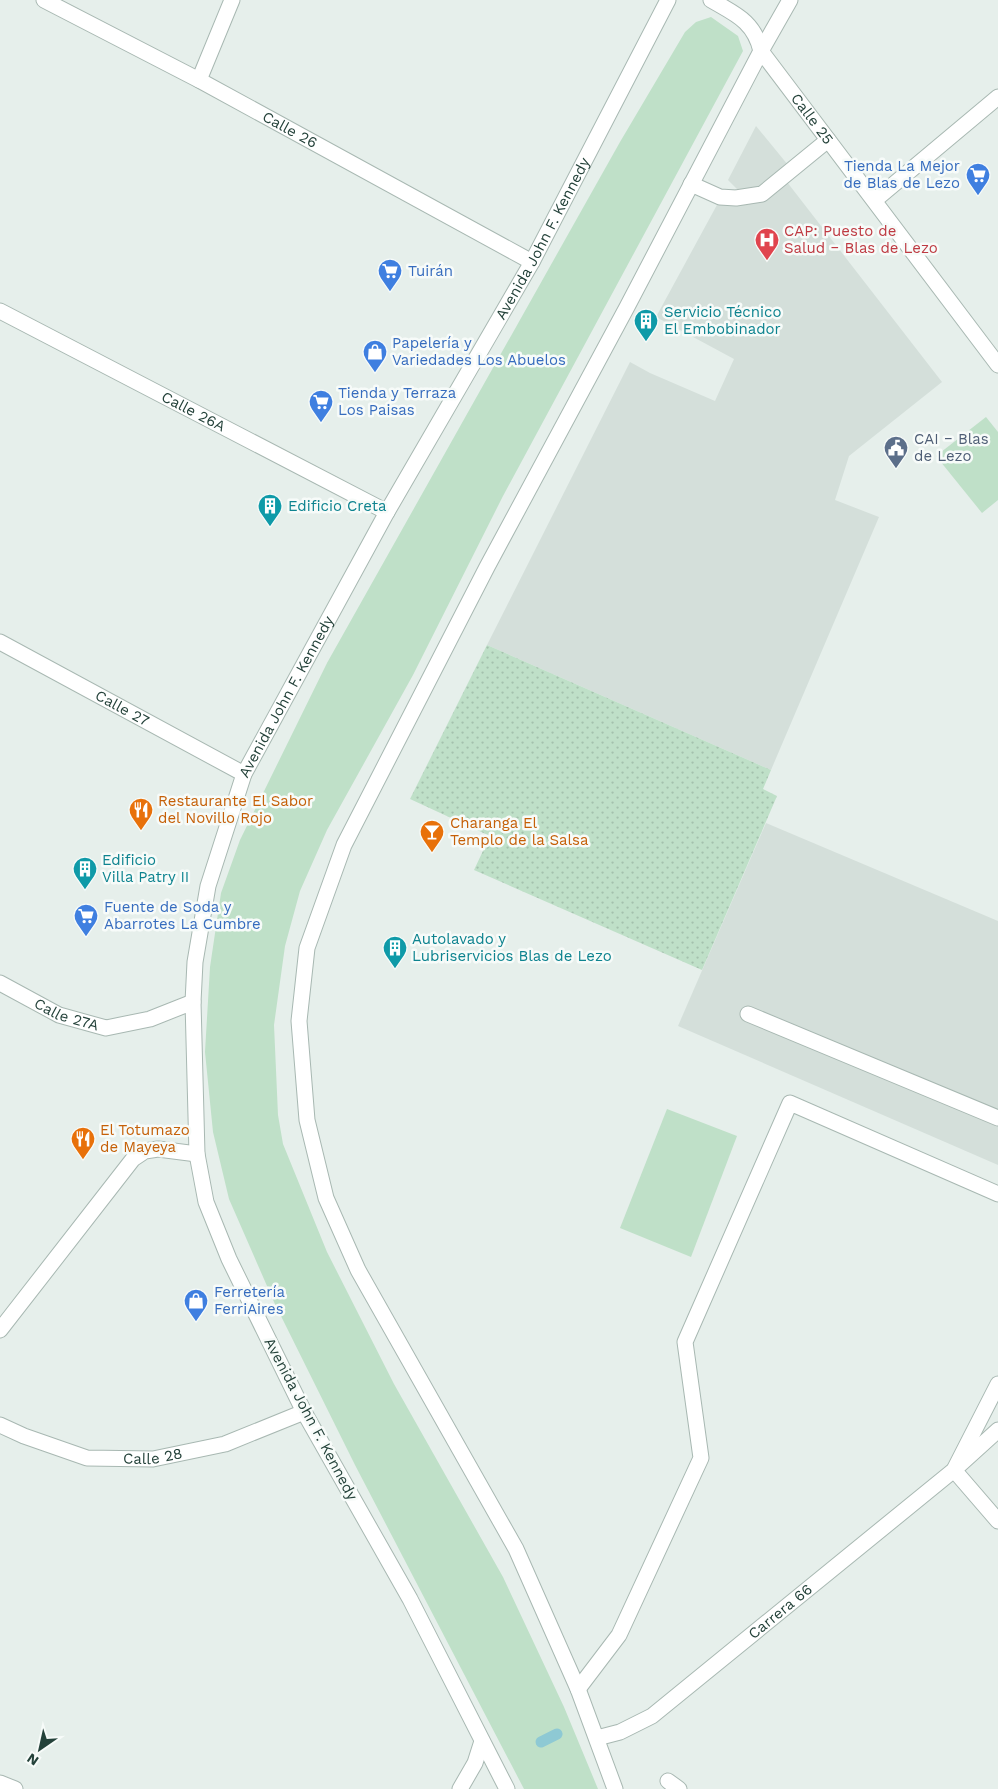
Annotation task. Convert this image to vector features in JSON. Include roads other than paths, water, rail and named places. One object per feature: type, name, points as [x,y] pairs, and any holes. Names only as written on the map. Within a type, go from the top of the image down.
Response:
[{"type":"street","name":"Calle 26","points":[[44,0],[200,80],[532,262]]},
{"type":"street","points":[[200,80],[232,0]]},
{"type":"street","name":"Avenida John F. Kennedy","points":[[505,1785],[410,1599],[304,1412],[229,1260],[206,1202],[197,1154],[193,1002],[196,962],[208,886],[244,774],[388,512],[532,262],[668,0]]},
{"type":"street","name":"Calle 25","points":[[712,0],[744,20],[755,32],[761,51],[998,365]]},
{"type":"street","points":[[615,1789],[578,1689],[516,1549],[358,1270],[326,1198],[307,1120],[299,1021],[307,948],[344,845],[487,567],[627,307],[761,51],[790,0]]},
{"type":"street","points":[[874,200],[998,97]]},
{"type":"street","points":[[691,184],[720,197],[736,198],[762,194],[828,140]]},
{"type":"street","name":"Calle 26A","points":[[0,311],[388,512]]},
{"type":"street","name":"Calle 27","points":[[0,642],[244,774]]},
{"type":"street","name":"Calle 27A","points":[[0,983],[59,1015],[106,1028],[150,1018],[193,1002]]},
{"type":"street","points":[[748,1014],[998,1118]]},
{"type":"street","points":[[578,1689],[619,1635],[701,1458],[685,1342],[790,1103],[998,1194]]},
{"type":"street","points":[[0,1330],[133,1159],[145,1151],[158,1150],[197,1154]]},
{"type":"street","name":"Carrera 66","points":[[954,1470],[998,1384]]},
{"type":"street","name":"Calle 28","points":[[0,1425],[24,1436],[87,1458],[153,1459],[225,1444],[304,1412]]},
{"type":"street","name":"Carrera 66","points":[[597,1738],[620,1732],[652,1716],[954,1470],[998,1430]]},
{"type":"street","points":[[954,1470],[998,1521]]},
{"type":"street","points":[[460,1789],[475,1763],[482,1742]]},
{"type":"street","points":[[0,1783],[14,1789]]},
{"type":"waterway","points":[[541,1742],[557,1734]]},
{"type":"place","name":"Tienda La Mejor de Blas de Lezo","points":[[978,196]]},
{"type":"place","name":"CAP: Puesto de Salud ‒ Blas de Lezo","points":[[767,261]]},
{"type":"place","name":"Tuirán","points":[[390,292]]},
{"type":"place","name":"Servicio Técnico El Embobinador","points":[[646,342]]},
{"type":"place","name":"Papelería y Variedades Los Abuelos","points":[[375,373]]},
{"type":"place","name":"Tienda y Terraza Los Paisas","points":[[321,423]]},
{"type":"place","name":"CAI ‒ Blas de Lezo","points":[[896,469]]},
{"type":"place","name":"Edificio Creta","points":[[270,527]]},
{"type":"place","name":"Restaurante El Sabor del Novillo Rojo","points":[[141,831]]},
{"type":"place","name":"Charanga El Templo de la Salsa","points":[[432,853]]},
{"type":"place","name":"Edificio Villa Patry II","points":[[85,890]]},
{"type":"place","name":"Fuente de Soda y Abarrotes La Cumbre","points":[[86,937]]},
{"type":"place","name":"Autolavado y Lubriservicios Blas de Lezo","points":[[395,969]]},
{"type":"place","name":"El Totumazo de Mayeya","points":[[83,1160]]},
{"type":"place","name":"Ferretería FerriAires","points":[[196,1322]]}]
